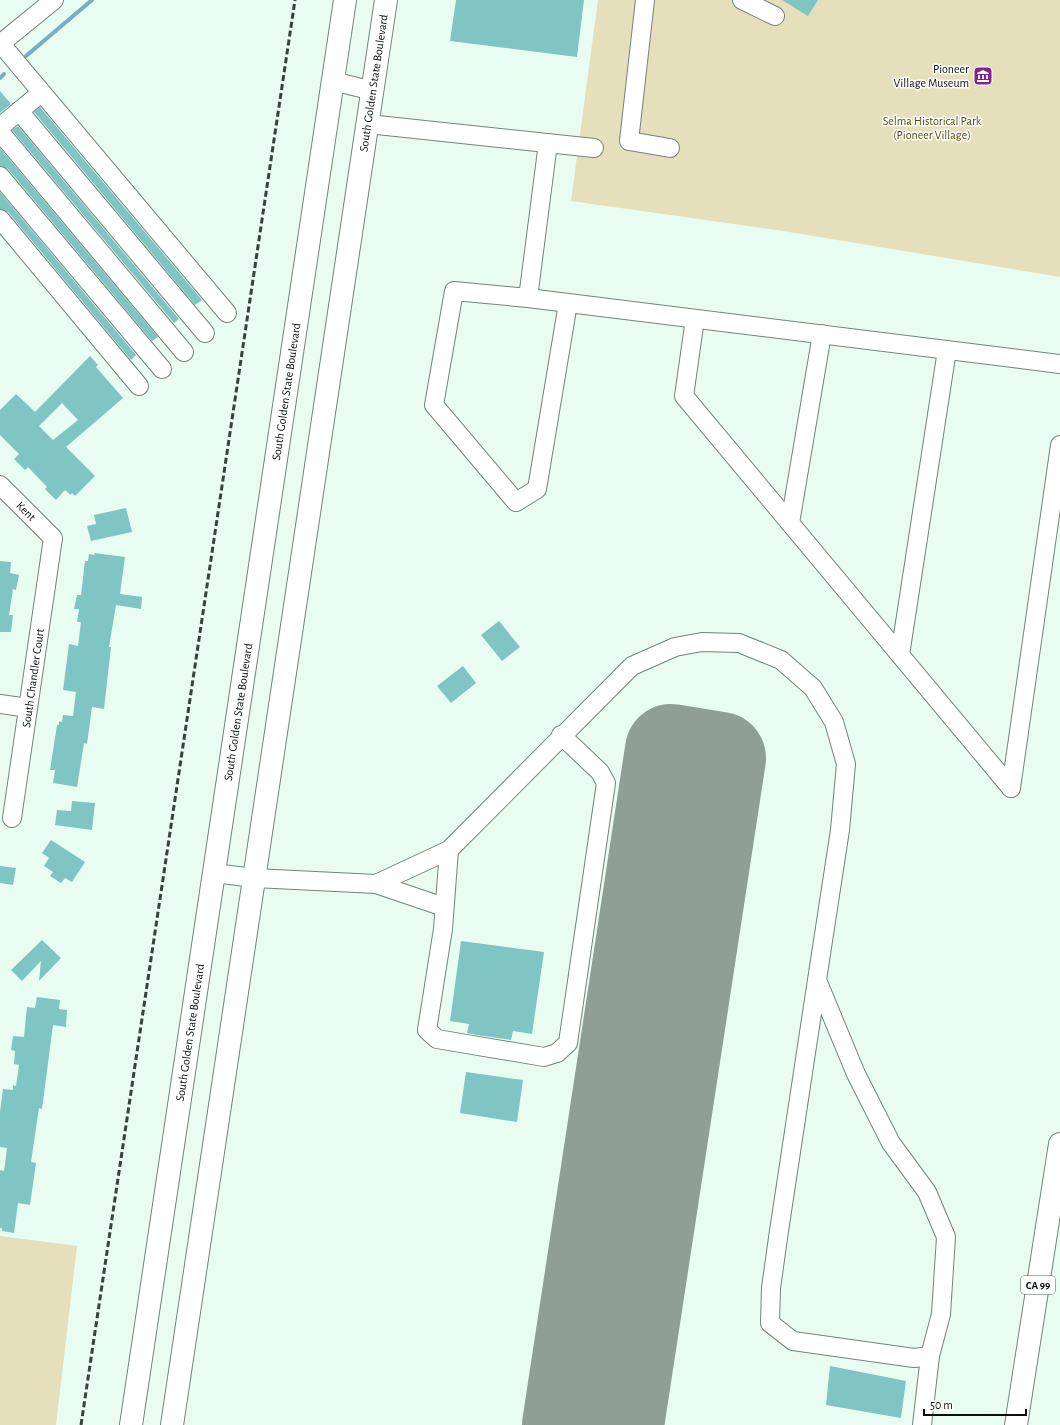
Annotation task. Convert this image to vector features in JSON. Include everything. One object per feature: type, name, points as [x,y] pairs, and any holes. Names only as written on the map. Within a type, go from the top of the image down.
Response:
[{"type":"main road","name":"South Golden State Boulevard","points":[[131,1425],[346,0]]},
{"type":"main road","name":"South Golden State Boulevard","points":[[172,1425],[386,0]]},
{"type":"main road","name":"CA 99","points":[[1016,1425],[1060,1144]]},
{"type":"street","points":[[54,0],[0,44],[227,313]]},
{"type":"street","points":[[645,0],[629,141],[670,148]]},
{"type":"street","points":[[742,0],[775,16]]},
{"type":"street","points":[[333,81],[373,91]]},
{"type":"street","points":[[0,127],[41,92]]},
{"type":"street","points":[[19,111],[205,333]]},
{"type":"street","points":[[368,124],[594,148]]},
{"type":"street","points":[[0,132],[184,352]]},
{"type":"street","points":[[528,298],[548,143]]},
{"type":"street","points":[[0,176],[162,369]]},
{"type":"street","points":[[0,219],[139,386]]},
{"type":"street","points":[[568,303],[537,489],[516,502],[434,405],[454,291],[528,298],[1060,364]]},
{"type":"street","points":[[695,319],[684,396],[1011,788],[1060,445]]},
{"type":"street","points":[[790,523],[822,334]]},
{"type":"street","points":[[900,655],[947,350]]},
{"type":"street","name":"Kent","points":[[0,484],[53,538]]},
{"type":"street","name":"South Chandler Court","points":[[12,818],[53,538]]},
{"type":"street","points":[[376,884],[449,850],[632,666],[675,647],[702,642],[739,643],[780,660],[813,688],[834,722],[846,764],[840,830],[779,1231],[772,1288],[770,1323],[793,1341],[914,1358],[930,1356]]},
{"type":"street","points":[[0,704],[28,708]]},
{"type":"street","points":[[449,850],[443,929],[427,1030],[437,1039],[529,1055],[544,1057],[557,1052],[568,1043],[606,783],[600,772],[562,735]]},
{"type":"street","points":[[214,873],[254,878],[376,884],[444,907]]},
{"type":"street","points":[[817,980],[856,1074],[891,1144],[927,1192],[946,1237],[941,1314],[930,1356],[922,1425]]},
{"type":"green space","name":"Selma Historical Park (Pioneer Village)","points":[[598,0],[1060,0],[1060,277],[777,230],[571,201]]},
{"type":"green space","points":[[0,1236],[77,1246],[56,1425],[0,1425]]},
{"type":"building","points":[[456,0],[584,0],[577,57],[450,41]]},
{"type":"building","points":[[782,0],[818,0],[808,16]]},
{"type":"building","points":[[0,91],[11,104],[0,113]]},
{"type":"building","points":[[40,107],[202,300],[195,305],[34,112]]},
{"type":"building","points":[[18,126],[179,319],[174,323],[12,130]]},
{"type":"building","points":[[0,148],[158,337],[152,341],[8,169],[0,166]]},
{"type":"building","points":[[0,192],[136,355],[131,360],[8,212],[0,209]]},
{"type":"building","points":[[90,356],[98,365],[96,367],[123,398],[66,447],[95,476],[75,496],[72,493],[71,495],[65,490],[56,500],[45,489],[47,487],[28,467],[25,470],[14,459],[19,454],[0,435],[0,410],[16,394],[35,412]],"holes":[[[62,403],[78,420],[53,440],[39,426]]]},
{"type":"building","points":[[126,508],[132,532],[91,541],[87,526],[96,524],[94,515]]},
{"type":"building","points":[[94,553],[125,557],[120,594],[142,597],[141,609],[116,605],[109,647],[111,647],[104,709],[92,707],[87,744],[84,743],[77,787],[53,783],[55,770],[50,770],[57,725],[59,725],[59,721],[62,722],[63,715],[73,716],[76,692],[63,690],[69,644],[78,646],[81,622],[77,622],[79,609],[74,609],[77,595],[81,595],[85,561],[88,561],[89,554],[95,555]]},
{"type":"building","points":[[0,561],[11,562],[10,573],[19,575],[16,590],[13,589],[9,615],[13,615],[11,632],[0,632]]},
{"type":"building","points":[[499,621],[520,647],[502,661],[481,635]]},
{"type":"building","points":[[463,666],[476,683],[451,703],[437,686]]},
{"type":"building","points":[[72,801],[95,803],[92,830],[55,825],[57,810],[71,811]]},
{"type":"building","points":[[51,840],[85,862],[72,882],[65,878],[61,883],[50,876],[53,872],[44,866],[49,858],[42,853]]},
{"type":"building","points":[[0,866],[16,868],[13,885],[0,883]]},
{"type":"building","points":[[42,940],[61,958],[39,981],[41,961],[22,981],[11,970]]},
{"type":"building","points":[[461,941],[544,952],[532,1034],[513,1031],[511,1040],[477,1035],[467,1033],[469,1024],[450,1021]]},
{"type":"building","points":[[37,997],[60,1000],[59,1009],[67,1010],[66,1027],[53,1025],[42,1109],[39,1108],[31,1162],[36,1163],[30,1205],[18,1203],[14,1233],[2,1231],[2,1228],[0,1228],[0,1170],[4,1171],[7,1148],[0,1147],[0,1112],[3,1089],[13,1090],[13,1085],[16,1086],[19,1065],[14,1064],[15,1051],[11,1050],[13,1036],[24,1037],[27,1007],[35,1008]]},
{"type":"building","points":[[466,1072],[523,1080],[517,1122],[460,1113]]},
{"type":"building","points":[[830,1366],[906,1381],[901,1418],[826,1405]]},
{"type":"waterway","points":[[26,56],[92,0]]},
{"type":"waterway","points":[[0,78],[4,74]]},
{"type":"runway","points":[[568,1425],[671,750],[720,758],[618,1425]]},
{"type":"railway","points":[[81,1425],[295,0]]},
{"type":"place","name":"Pioneer Village Museum","points":[[983,76]]}]
